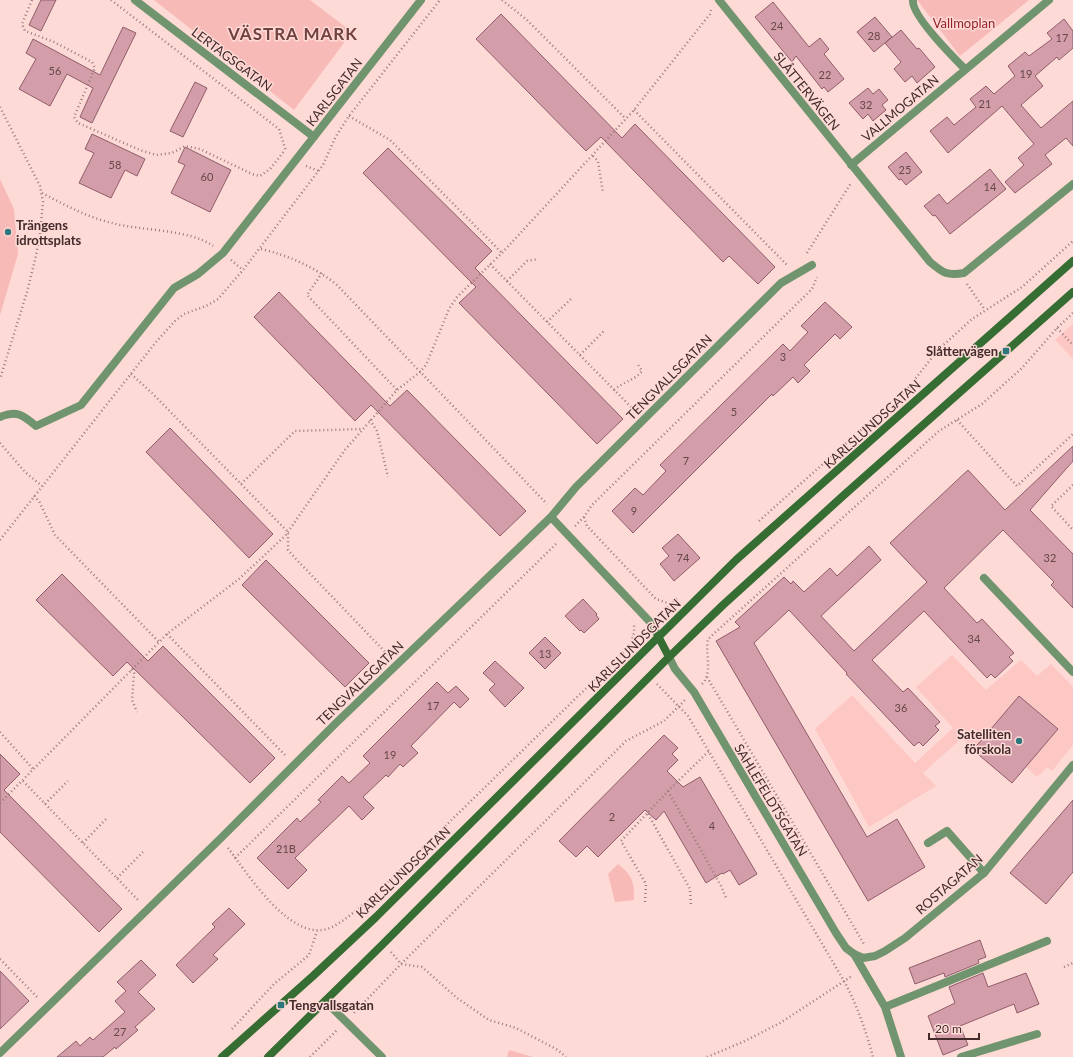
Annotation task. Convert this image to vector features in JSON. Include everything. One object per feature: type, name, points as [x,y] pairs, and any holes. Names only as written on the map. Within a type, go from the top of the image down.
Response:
[{"type":"main road","name":"KARLSLUNDSGATAN","points":[[222,1057],[313,976],[378,914],[494,801],[658,636],[742,555],[1073,261]]},
{"type":"main road","points":[[268,1057],[700,627],[844,495],[1073,292]]},
{"type":"main road","points":[[658,636],[669,657]]},
{"type":"street","name":"LERTAGSGATAN","points":[[135,0],[314,137]]},
{"type":"street","name":"KARLSGATAN","points":[[0,417],[9,413],[24,416],[36,426],[81,405],[174,288],[198,274],[223,253],[421,0]]},
{"type":"street","name":"SLÅTTERVÄGEN","points":[[719,0],[930,262],[940,272],[951,275],[964,273]]},
{"type":"street","points":[[913,0],[912,3],[918,16],[965,70]]},
{"type":"street","name":"VALLMOGATAN","points":[[851,165],[1049,0]]},
{"type":"street","points":[[964,273],[1073,184]]},
{"type":"street","name":"TENGVALLSGATAN","points":[[0,1053],[148,910],[397,664],[551,517],[576,487],[781,283],[812,265]]},
{"type":"street","points":[[551,517],[652,624],[658,636]]},
{"type":"street","points":[[984,578],[1073,672]]},
{"type":"street","name":"SAHLEFELDTSGATAN","points":[[669,657],[675,668],[694,692],[836,933],[846,948],[854,954],[863,969],[885,1007],[902,1057]]},
{"type":"street","name":"ROSTAGATAN","points":[[871,957],[885,951],[905,938],[984,873],[1073,765]]},
{"type":"street","points":[[928,843],[947,831],[984,873]]},
{"type":"street","points":[[885,1007],[1047,941]]},
{"type":"street","points":[[854,954],[864,958],[871,957]]},
{"type":"street","points":[[325,1000],[382,1057]]},
{"type":"street","points":[[962,1057],[1037,1034]]},
{"type":"path","points":[[32,0],[22,24],[25,30],[54,42],[92,62],[94,68],[74,117],[78,123],[156,156],[172,153],[185,146],[200,149],[252,174],[260,176],[270,169],[286,150]]},
{"type":"path","points":[[111,0],[279,129],[289,155]]},
{"type":"path","points":[[0,540],[156,342],[175,321],[184,314],[206,306],[218,299],[261,249],[323,166],[336,136],[349,116],[440,0]]},
{"type":"path","points":[[502,0],[526,20],[626,119]]},
{"type":"path","points":[[0,804],[167,634],[239,579],[288,532],[344,450],[397,390],[420,372],[426,365],[449,309],[457,297],[502,253],[634,110],[710,14],[712,7]]},
{"type":"path","points":[[0,107],[40,186],[42,192],[43,212],[36,256],[27,292],[0,379]]},
{"type":"path","points":[[634,110],[796,274]]},
{"type":"path","points":[[349,116],[390,140],[502,253]]},
{"type":"path","points":[[593,156],[598,161],[603,194]]},
{"type":"path","points":[[303,164],[319,171]]},
{"type":"path","points":[[806,255],[857,172]]},
{"type":"path","points":[[42,192],[93,218],[114,224],[191,236],[205,240],[243,270]]},
{"type":"path","points":[[755,524],[908,388],[938,350],[972,319],[1022,287],[1073,241]]},
{"type":"path","points":[[261,249],[290,257],[308,265],[322,273],[336,284],[547,505]]},
{"type":"path","points":[[507,281],[527,261],[538,258]]},
{"type":"path","points":[[490,264],[644,420]]},
{"type":"path","points":[[236,858],[567,534],[584,517],[592,505],[812,289],[817,276],[812,265]]},
{"type":"path","points":[[322,273],[307,295],[397,390]]},
{"type":"path","points":[[964,273],[967,284],[985,310]]},
{"type":"path","points":[[547,322],[570,299]]},
{"type":"path","points":[[385,982],[401,964],[626,741],[664,721],[705,681],[708,672],[707,647],[708,639],[710,637],[939,431],[982,404],[1022,368],[1057,328],[1073,313]]},
{"type":"path","points":[[1057,328],[1073,345]]},
{"type":"path","points":[[580,355],[604,330]]},
{"type":"path","points":[[614,390],[618,386],[637,378],[642,371],[637,363]]},
{"type":"path","points":[[131,374],[151,392],[288,532],[288,550],[397,664]]},
{"type":"path","points":[[370,420],[377,431],[388,476]]},
{"type":"path","points":[[957,420],[1017,486],[1073,434]]},
{"type":"path","points":[[240,484],[295,431],[362,429]]},
{"type":"path","points":[[0,443],[25,472],[42,486]]},
{"type":"path","points":[[1073,485],[1051,506],[1073,530]]},
{"type":"path","points":[[34,496],[39,501],[55,535],[159,642]]},
{"type":"path","points":[[584,517],[587,526],[656,599],[680,607],[684,611]]},
{"type":"path","points":[[671,604],[682,594]]},
{"type":"path","points":[[700,627],[710,637]]},
{"type":"path","points":[[167,634],[294,765]]},
{"type":"path","points":[[221,838],[282,914],[302,927],[317,931],[328,929],[351,915],[381,889],[617,658],[627,650],[637,638]]},
{"type":"path","points":[[131,670],[134,673],[132,700],[137,712]]},
{"type":"path","points":[[650,676],[688,716],[709,751],[844,982],[855,1004],[867,1035],[873,1057]]},
{"type":"path","points":[[706,677],[871,957]]},
{"type":"path","points":[[0,732],[34,770]]},
{"type":"path","points":[[646,902],[646,884],[620,842],[668,791],[709,751]]},
{"type":"path","points":[[23,781],[148,910]]},
{"type":"path","points":[[45,804],[68,781]]},
{"type":"path","points":[[668,791],[721,886],[727,900]]},
{"type":"path","points":[[648,814],[690,889],[691,906]]},
{"type":"path","points":[[83,843],[106,819]]},
{"type":"path","points":[[117,878],[143,852]]},
{"type":"path","points":[[232,1029],[274,984],[309,955],[317,931]]},
{"type":"path","points":[[391,953],[401,964],[422,967],[457,998],[489,1020],[516,1028],[558,1050],[566,1057]]},
{"type":"path","points":[[0,959],[47,1008]]},
{"type":"path","points":[[1064,967],[1073,963]]},
{"type":"path","points":[[707,1057],[745,1041],[780,1023],[863,969]]},
{"type":"shaded area","points":[[1073,324],[1073,359],[1055,340]]},
{"type":"shaded area","name":"Satelliten förskola","points":[[952,655],[986,690],[1021,660],[1037,676],[1051,664],[1073,687],[1073,745],[1052,771],[1047,767],[1037,777],[1026,767],[1012,783],[973,750],[962,738],[923,773],[936,786],[869,827],[815,729],[852,695],[915,763],[953,728],[916,687]]},
{"type":"green space","points":[[154,0],[310,0],[352,32],[294,110]]},
{"type":"green space","name":"Vallmoplan","points":[[917,0],[1029,0],[960,56]]},
{"type":"green space","name":"Trängens idrottsplats","points":[[0,179],[14,209],[18,254],[0,315]]},
{"type":"green space","points":[[618,864],[632,879],[634,900],[615,902],[608,874]]},
{"type":"green space","points":[[509,1050],[533,1057],[507,1057]]},
{"type":"building","points":[[41,0],[56,0],[41,31],[29,25]]},
{"type":"building","points":[[773,2],[809,47],[820,38],[829,49],[824,54],[844,79],[828,92],[824,87],[822,89],[796,56],[792,62],[755,17]]},
{"type":"building","points":[[501,14],[622,138],[635,124],[775,267],[758,284],[729,256],[723,262],[601,137],[586,151],[476,39]]},
{"type":"building","points":[[875,17],[892,37],[874,52],[857,32]]},
{"type":"building","points":[[1064,19],[1073,31],[1073,48],[1059,60],[1057,57],[1035,76],[1043,86],[1021,105],[1041,128],[1073,101],[1073,146],[1066,138],[1045,155],[1052,164],[1015,193],[1005,182],[1024,165],[1018,158],[1034,144],[1002,106],[948,153],[930,131],[947,117],[954,125],[976,107],[970,99],[986,86],[994,94],[1015,76],[1008,66],[1025,52],[1029,56],[1052,39],[1047,33]]},
{"type":"building","points":[[123,27],[136,33],[92,123],[80,117],[93,88],[67,74],[50,106],[19,89],[36,59],[26,53],[33,39],[100,75]]},
{"type":"building","points":[[901,30],[935,67],[917,83],[912,76],[905,82],[894,69],[901,62],[885,43]]},
{"type":"building","points":[[195,82],[207,88],[183,137],[170,131]]},
{"type":"building","points":[[868,88],[873,94],[879,89],[888,100],[882,105],[886,110],[873,121],[868,114],[863,119],[849,103]]},
{"type":"building","points":[[92,134],[145,159],[137,176],[125,170],[111,198],[79,183],[94,153],[85,149]]},
{"type":"building","points":[[185,147],[231,170],[210,212],[171,193],[185,165],[178,162]]},
{"type":"building","points":[[388,148],[492,251],[475,268],[623,419],[597,444],[459,303],[476,287],[363,173]]},
{"type":"building","points":[[906,152],[922,172],[906,185],[901,179],[899,180],[888,167]]},
{"type":"building","points":[[990,169],[1006,189],[950,234],[935,215],[933,216],[924,206],[939,194],[947,204]]},
{"type":"building","points":[[279,292],[390,406],[407,390],[526,511],[500,536],[371,405],[355,421],[254,317]]},
{"type":"building","points":[[825,302],[852,327],[840,339],[835,334],[804,365],[810,371],[798,383],[793,377],[773,396],[772,394],[633,533],[612,511],[635,488],[643,495],[666,471],[660,465],[783,344],[790,351],[808,332],[801,326]]},
{"type":"building","points":[[170,428],[273,534],[249,558],[146,452]]},
{"type":"building","points":[[1073,446],[1073,461],[1030,510],[1073,554],[1073,608],[1051,585],[1054,582],[1003,530],[944,588],[977,623],[982,619],[1014,653],[1009,657],[1013,661],[995,678],[991,674],[987,678],[924,611],[872,660],[903,692],[908,688],[940,722],[935,726],[939,730],[923,746],[919,742],[914,746],[846,674],[847,673],[789,610],[754,643],[867,837],[897,819],[925,867],[868,901],[716,641],[740,627],[735,622],[784,577],[791,584],[793,581],[804,592],[830,568],[837,576],[869,546],[881,560],[821,616],[854,651],[927,582],[890,543],[968,470],[1005,510]]},
{"type":"building","points":[[678,534],[700,558],[674,581],[660,564],[669,556],[662,548]]},
{"type":"building","points":[[266,560],[369,663],[345,687],[242,585]]},
{"type":"building","points":[[62,574],[148,661],[163,646],[275,758],[250,783],[127,662],[113,676],[36,600]]},
{"type":"building","points":[[583,599],[597,614],[596,615],[599,619],[584,633],[565,616]]},
{"type":"building","points":[[545,637],[561,653],[545,669],[529,653]]},
{"type":"building","points":[[495,661],[524,688],[505,707],[489,690],[495,684],[483,673]]},
{"type":"building","points":[[437,682],[448,693],[456,686],[469,699],[460,708],[454,702],[411,746],[418,753],[403,767],[400,764],[388,777],[386,775],[363,797],[374,808],[362,820],[349,806],[295,858],[307,870],[288,889],[257,858],[297,818],[300,822],[321,802],[318,800],[342,776],[349,783],[370,763],[363,756]]},
{"type":"building","points":[[1019,696],[1058,729],[1012,783],[973,750]]},
{"type":"building","points":[[664,735],[678,748],[672,754],[678,760],[667,771],[683,787],[700,777],[757,874],[739,885],[730,870],[706,883],[664,811],[656,820],[645,810],[598,857],[587,846],[576,857],[559,841]]},
{"type":"building","points":[[0,754],[20,774],[4,790],[122,909],[99,932],[0,832]]},
{"type":"building","points":[[1073,800],[1073,872],[1046,904],[1010,873]]},
{"type":"building","points":[[229,908],[245,924],[213,955],[218,959],[193,983],[176,965],[215,927],[212,924]]},
{"type":"building","points":[[980,940],[986,957],[978,960],[979,963],[945,977],[944,973],[915,984],[909,968]]},
{"type":"building","points":[[141,960],[156,975],[138,992],[155,1009],[135,1027],[138,1030],[116,1049],[115,1047],[103,1057],[57,1057],[76,1041],[80,1046],[90,1037],[93,1040],[125,1012],[115,1001],[126,991],[117,982]]},
{"type":"building","points":[[0,971],[29,1001],[0,1029]]},
{"type":"building","points":[[983,973],[988,987],[1026,973],[1039,1004],[1017,1013],[1014,1004],[960,1026],[968,1045],[943,1055],[928,1016],[955,1003],[949,987]]},
{"type":"place","name":"Trängens idrottsplats","points":[[8,232]]},
{"type":"place","name":"Slåttervägen","points":[[1006,351]]},
{"type":"place","name":"Satelliten förskola","points":[[1019,741]]},
{"type":"place","name":"Tengvallsgatan","points":[[281,1005]]},
{"type":"district","name":"VÄSTRA MARK","points":[[293,33]]}]
